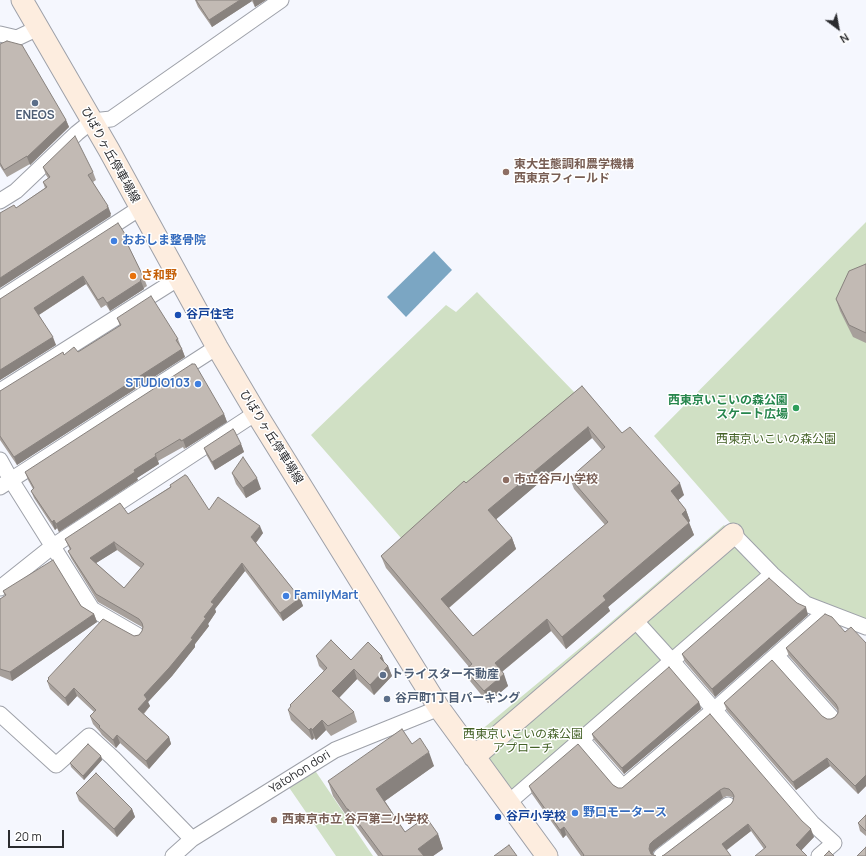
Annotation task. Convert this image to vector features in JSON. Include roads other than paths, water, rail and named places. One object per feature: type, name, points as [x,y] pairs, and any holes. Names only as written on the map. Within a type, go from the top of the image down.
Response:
[{"type":"main road","name":"ひばりヶ丘停車場線","points":[[22,0],[92,121],[217,347],[256,413],[439,708],[547,856]]},
{"type":"main road","points":[[474,757],[732,534]]},
{"type":"street","points":[[0,201],[16,191],[77,133],[92,121],[111,119],[281,0]]},
{"type":"street","points":[[0,34],[17,38],[38,28]]},
{"type":"street","points":[[0,299],[140,208]]},
{"type":"street","points":[[0,391],[179,278]]},
{"type":"street","points":[[5,484],[217,347]]},
{"type":"street","points":[[0,588],[53,546],[256,413]]},
{"type":"street","points":[[0,460],[5,484],[53,546],[92,609],[137,635]]},
{"type":"street","points":[[732,534],[772,574],[806,604],[866,627]]},
{"type":"street","points":[[508,803],[772,574]]},
{"type":"street","points":[[581,739],[623,787],[715,710],[825,612]]},
{"type":"street","points":[[634,619],[672,660],[812,823],[834,843],[820,856]]},
{"type":"street","points":[[776,655],[832,718]]},
{"type":"street","name":"Yatohon dori","points":[[174,856],[192,839],[335,750],[439,708]]},
{"type":"street","points":[[0,714],[56,765],[89,736],[113,758],[192,839]]},
{"type":"street","points":[[661,856],[728,805]]},
{"type":"water","points":[[434,251],[452,270],[406,317],[387,297]]},
{"type":"place","name":"ENEOS","points":[[35,103]]},
{"type":"place","name":"東大生態調和農学機構 西東京フィールド","points":[[506,172]]},
{"type":"place","name":"おおしま整骨院","points":[[114,241]]},
{"type":"place","name":"さ和野","points":[[133,276]]},
{"type":"place","name":"谷戸住宅","points":[[178,315]]},
{"type":"place","name":"STUDIO103","points":[[198,384]]},
{"type":"place","name":"西東京いこいの森公園 スケート広場","points":[[796,408]]},
{"type":"place","name":"市立谷戸小学校","points":[[506,480]]},
{"type":"place","name":"FamilyMart","points":[[286,596]]},
{"type":"place","name":"トライスター不動産","points":[[383,675]]},
{"type":"place","name":"谷戸町1丁目パーキング","points":[[387,699]]},
{"type":"place","name":"野口モータース","points":[[575,813]]},
{"type":"place","name":"谷戸小学校","points":[[498,817]]},
{"type":"place","name":"西東京市立 谷戸第二小学校","points":[[274,820]]},
{"type":"park label","name":"西東京いこいの森公園","points":[[776,440]]},
{"type":"park label","name":"西東京いこいの森公園 アプローチ","points":[[523,742]]}]
